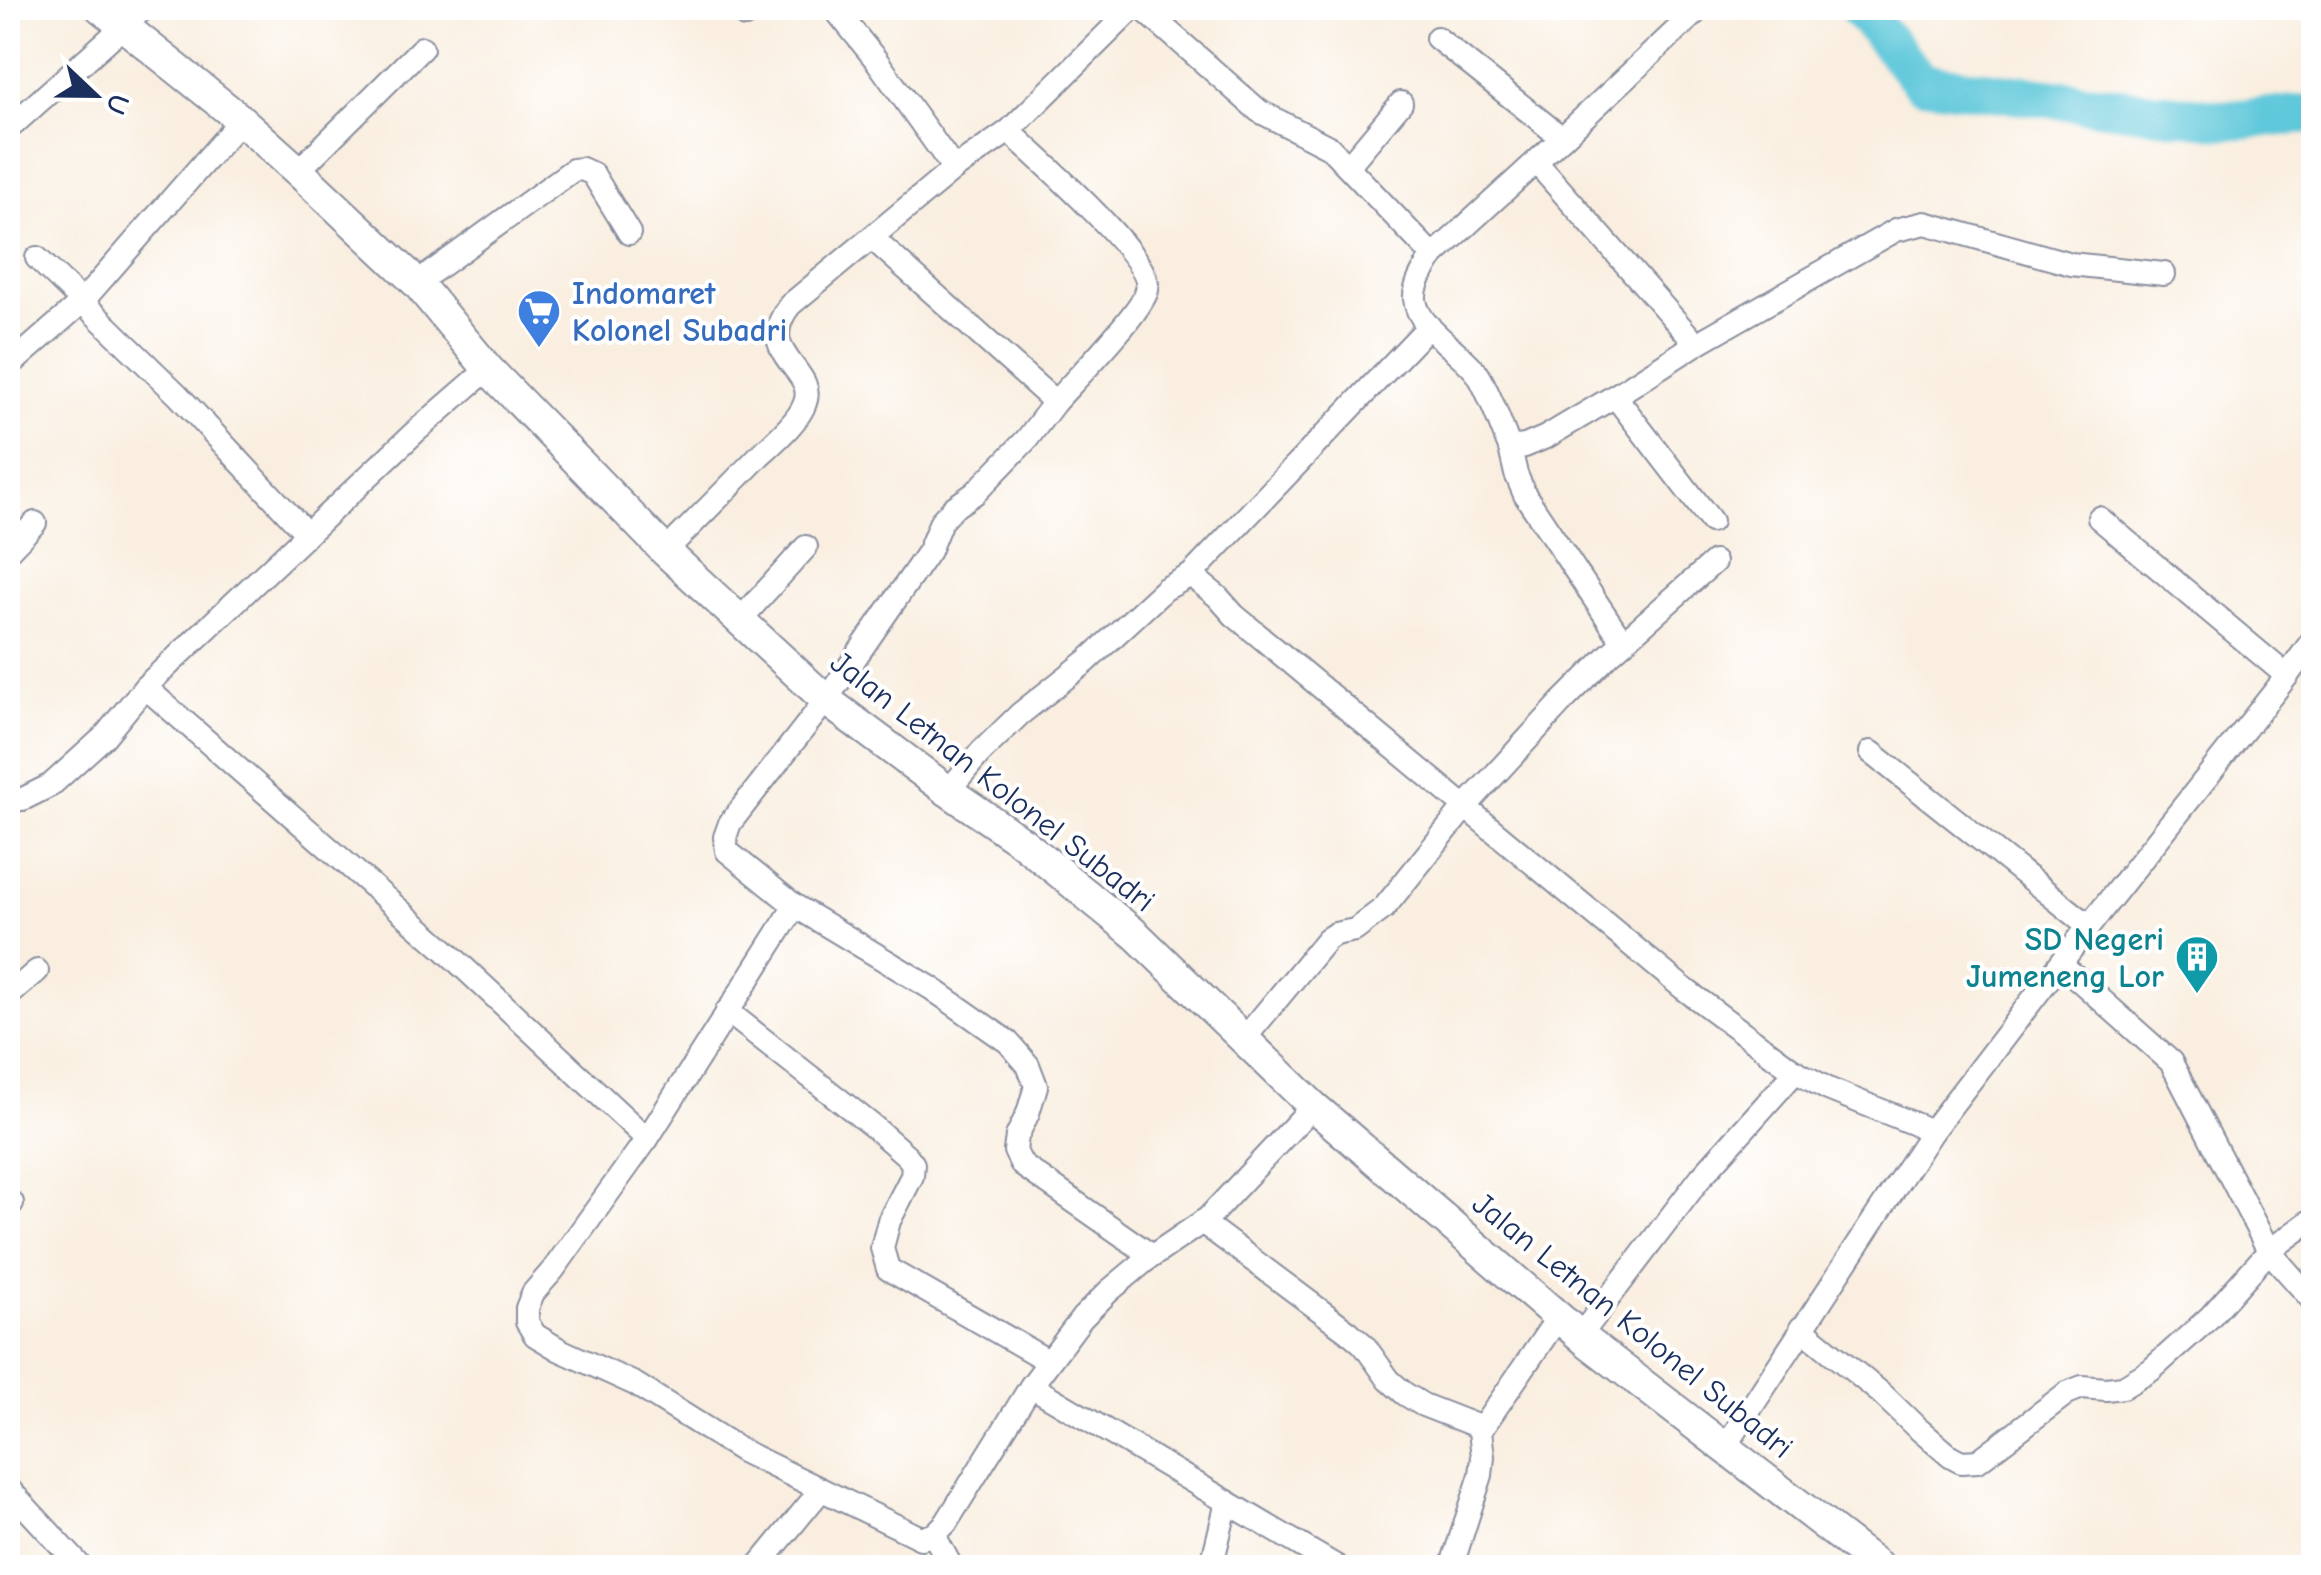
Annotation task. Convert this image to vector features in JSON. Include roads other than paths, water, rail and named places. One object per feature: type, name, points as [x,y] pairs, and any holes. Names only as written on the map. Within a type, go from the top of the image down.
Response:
[{"type":"main road","name":"Jalan Letnan Kolonel Subadri","points":[[123,13],[417,283],[488,368],[665,551],[826,700],[1022,842],[1135,934],[1313,1106],[1570,1326],[1881,1568]]},
{"type":"street","points":[[836,8],[954,169]]},
{"type":"street","points":[[665,551],[778,438],[805,405],[804,384],[782,352],[777,334],[778,324],[790,305],[954,169],[1009,131],[1134,8]]},
{"type":"street","points":[[1142,8],[1259,111],[1329,146],[1432,256]]},
{"type":"street","points":[[1622,642],[1524,494],[1510,448],[1477,372],[1429,326],[1414,297],[1432,256],[1700,8]]},
{"type":"street","points":[[8,129],[123,13]]},
{"type":"street","points":[[1438,38],[1562,138]]},
{"type":"street","points":[[298,170],[422,48]]},
{"type":"street","points":[[1349,165],[1402,103]]},
{"type":"street","points":[[8,367],[81,303],[241,120]]},
{"type":"street","points":[[1009,131],[1131,253],[1146,275],[1148,289],[1136,312],[1054,402],[1027,440],[975,493],[946,514],[929,550],[826,700],[726,831],[728,852],[795,906],[931,988],[1008,1042],[1028,1066],[1036,1086],[1017,1136],[1015,1151],[1022,1165],[1152,1256]]},
{"type":"street","points":[[1536,162],[1696,344]]},
{"type":"street","points":[[417,283],[573,170],[582,168],[593,174],[629,233]]},
{"type":"street","points":[[1510,448],[1546,437],[1696,344],[1896,230],[1926,223],[2071,264],[2164,274]]},
{"type":"street","points":[[872,238],[1054,402]]},
{"type":"street","points":[[37,258],[178,395],[307,534]]},
{"type":"street","points":[[948,792],[1020,714],[1088,661],[1166,589],[1191,575],[1429,326]]},
{"type":"street","points":[[8,799],[23,800],[52,785],[104,738],[145,687],[488,368]]},
{"type":"street","points":[[1616,396],[1711,521]]},
{"type":"street","points":[[2100,518],[2287,676]]},
{"type":"street","points":[[8,551],[36,524]]},
{"type":"street","points":[[740,620],[806,547]]},
{"type":"street","points":[[1244,1039],[1327,938],[1355,930],[1384,908],[1465,807],[1561,702],[1622,642],[1714,562]]},
{"type":"street","points":[[1191,575],[1234,615],[1684,988],[1828,1090],[1932,1131]]},
{"type":"street","points":[[1726,1446],[1932,1131],[2314,638]]},
{"type":"street","points":[[145,687],[445,950],[647,1138]]},
{"type":"street","points":[[1871,752],[2090,926]]},
{"type":"street","points":[[795,906],[647,1138],[533,1293],[527,1322],[535,1335],[560,1350],[636,1384],[742,1451],[907,1533],[921,1538],[934,1535],[1048,1361],[1096,1304],[1152,1256],[1202,1222],[1313,1106]]},
{"type":"street","points":[[2061,964],[2171,1062],[2269,1251],[2314,1302]]},
{"type":"street","points":[[8,996],[37,971]]},
{"type":"street","points":[[727,1011],[875,1128],[913,1164],[912,1176],[889,1221],[882,1248],[888,1269],[1048,1361]]},
{"type":"street","points":[[1451,1568],[1481,1475],[1482,1428],[1796,1071]]},
{"type":"street","points":[[1802,1328],[1950,1456],[1970,1463],[1978,1461],[2068,1393],[2082,1387],[2123,1387],[2151,1370],[2210,1317],[2269,1251],[2314,1218]]},
{"type":"street","points":[[1202,1222],[1349,1332],[1405,1394],[1422,1405],[1482,1428]]},
{"type":"street","points":[[1031,1386],[1339,1568]]},
{"type":"street","points":[[8,1488],[82,1568]]},
{"type":"street","points":[[757,1568],[821,1490]]},
{"type":"street","points":[[1211,1568],[1227,1502]]},
{"type":"street","points":[[934,1535],[952,1568]]},
{"type":"waterway","points":[[1859,8],[1921,82],[2224,120],[2314,114]]},
{"type":"place","name":"Indomaret Kolonel Subadri","points":[[539,349]]},
{"type":"place","name":"SD Negeri Jumeneng Lor","points":[[2197,995]]}]
